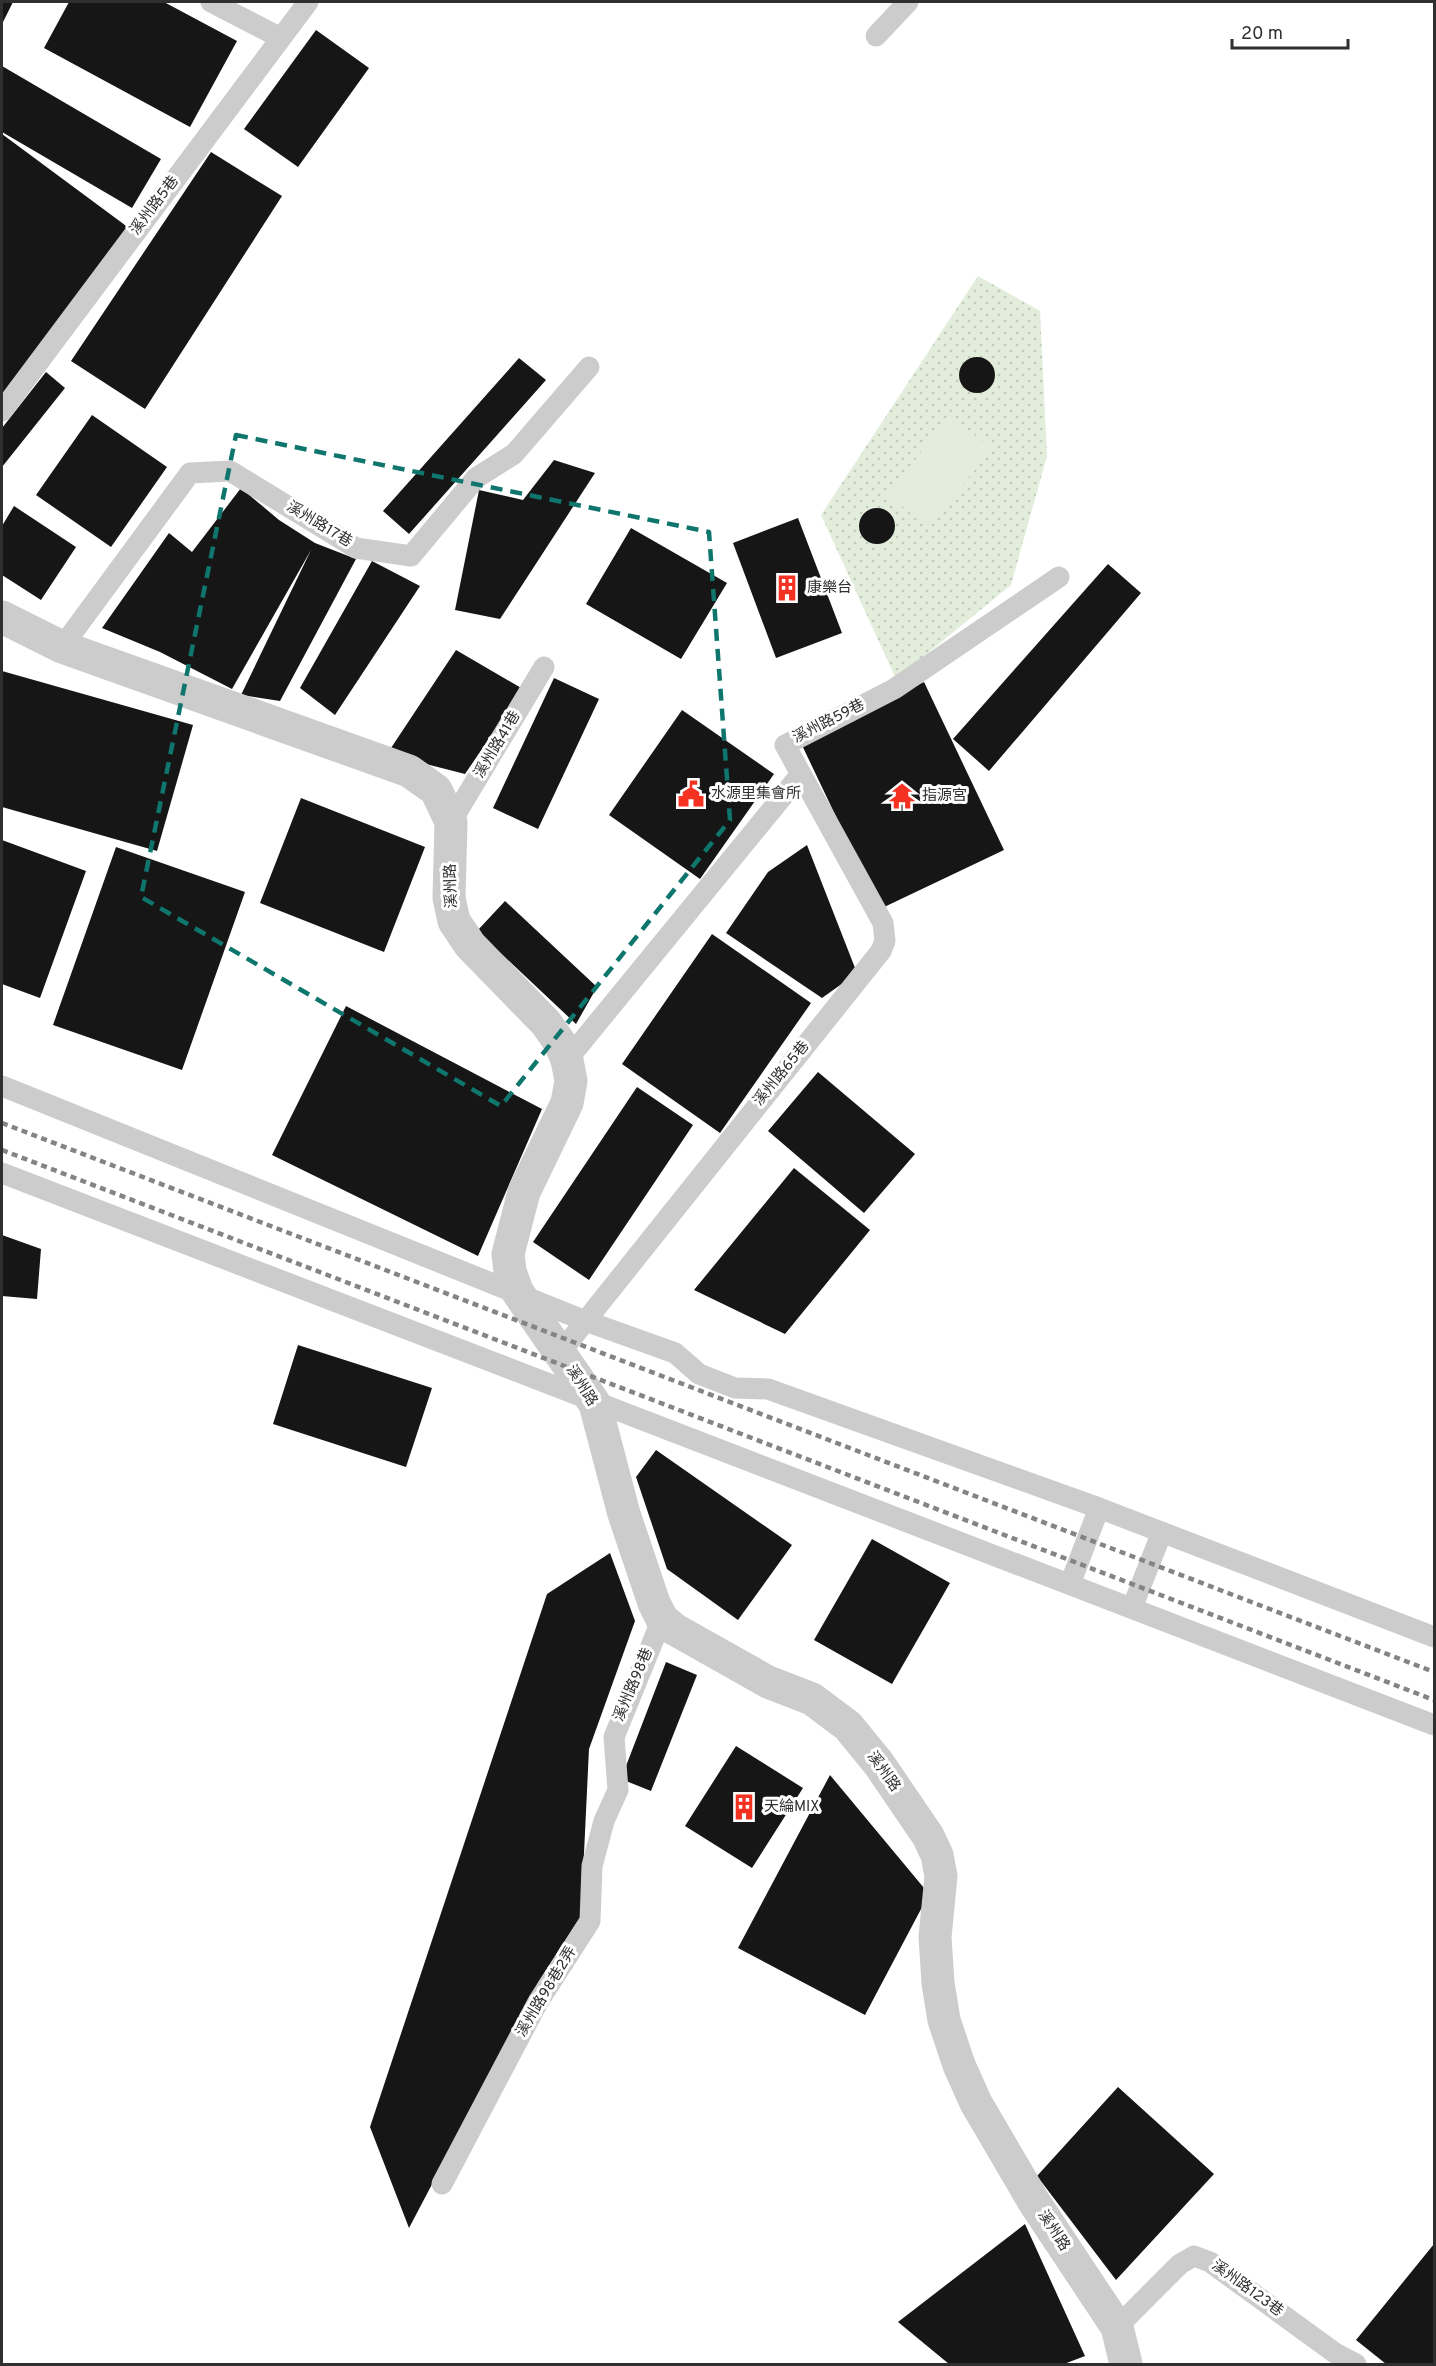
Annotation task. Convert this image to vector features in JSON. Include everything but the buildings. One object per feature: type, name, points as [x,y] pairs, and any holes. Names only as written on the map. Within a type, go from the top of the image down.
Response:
[{"type":"street","name":"溪州路","points":[[2,617],[62,647],[408,771],[436,790],[451,822],[450,898],[454,921],[470,945],[546,1023],[560,1043],[567,1060],[571,1081],[567,1103],[524,1192],[511,1234],[508,1254],[517,1291],[595,1404],[624,1514],[654,1603],[662,1618],[674,1629],[768,1682],[812,1699],[848,1726],[879,1764],[928,1836],[938,1855],[941,1876],[935,1937],[938,1983],[944,2020],[959,2065],[976,2103],[1034,2202],[1117,2327],[1126,2364]]},
{"type":"lane","points":[[211,2],[280,38]]},
{"type":"lane","name":"溪州路5巷","points":[[2,411],[308,2]]},
{"type":"lane","points":[[876,36],[908,2]]},
{"type":"lane","name":"溪州路17巷","points":[[62,647],[190,473],[230,471],[356,548],[411,556],[476,478],[514,454],[589,367]]},
{"type":"lane","name":"溪州路59巷","points":[[801,774],[785,745],[894,689],[1059,577]]},
{"type":"lane","name":"溪州路41巷","points":[[451,822],[544,667]]},
{"type":"lane","points":[[567,1060],[801,774]]},
{"type":"lane","name":"溪州路65巷","points":[[560,1353],[583,1320],[881,951],[885,941],[883,923],[801,774]]},
{"type":"lane","points":[[2,1086],[517,1291],[583,1320],[675,1353],[699,1374],[735,1388],[768,1389],[1099,1508],[1434,1637]]},
{"type":"lane","points":[[2,1173],[595,1404],[1434,1725]]},
{"type":"lane","points":[[1070,1584],[1099,1508]]},
{"type":"lane","points":[[1132,1608],[1162,1532]]},
{"type":"lane","name":"溪州路98巷","points":[[618,1790],[614,1737],[662,1618]]},
{"type":"lane","name":"溪州路98巷2弄","points":[[442,2184],[538,2002],[590,1921],[592,1866],[604,1821],[618,1790]]},
{"type":"lane","name":"溪州路123巷","points":[[1117,2327],[1180,2264],[1194,2256],[1210,2262],[1335,2353],[1356,2364]]},
{"type":"highlighted area","points":[[236,435],[709,532],[730,820],[501,1106],[141,897]]},
{"type":"green space","points":[[978,276],[1040,311],[1047,456],[1011,585],[896,679],[821,515]]},
{"type":"green space","points":[[951,416],[992,449],[928,527],[887,494]]},
{"type":"railway","points":[[2,1123],[1434,1672]]},
{"type":"railway","points":[[2,1150],[1434,1700]]},
{"type":"place","name":"康樂台","points":[[787,588]]},
{"type":"place","name":"水源里集會所","points":[[691,794]]},
{"type":"place","name":"指源宮","points":[[902,796]]},
{"type":"place","name":"天綸MIX","points":[[744,1807]]}]
